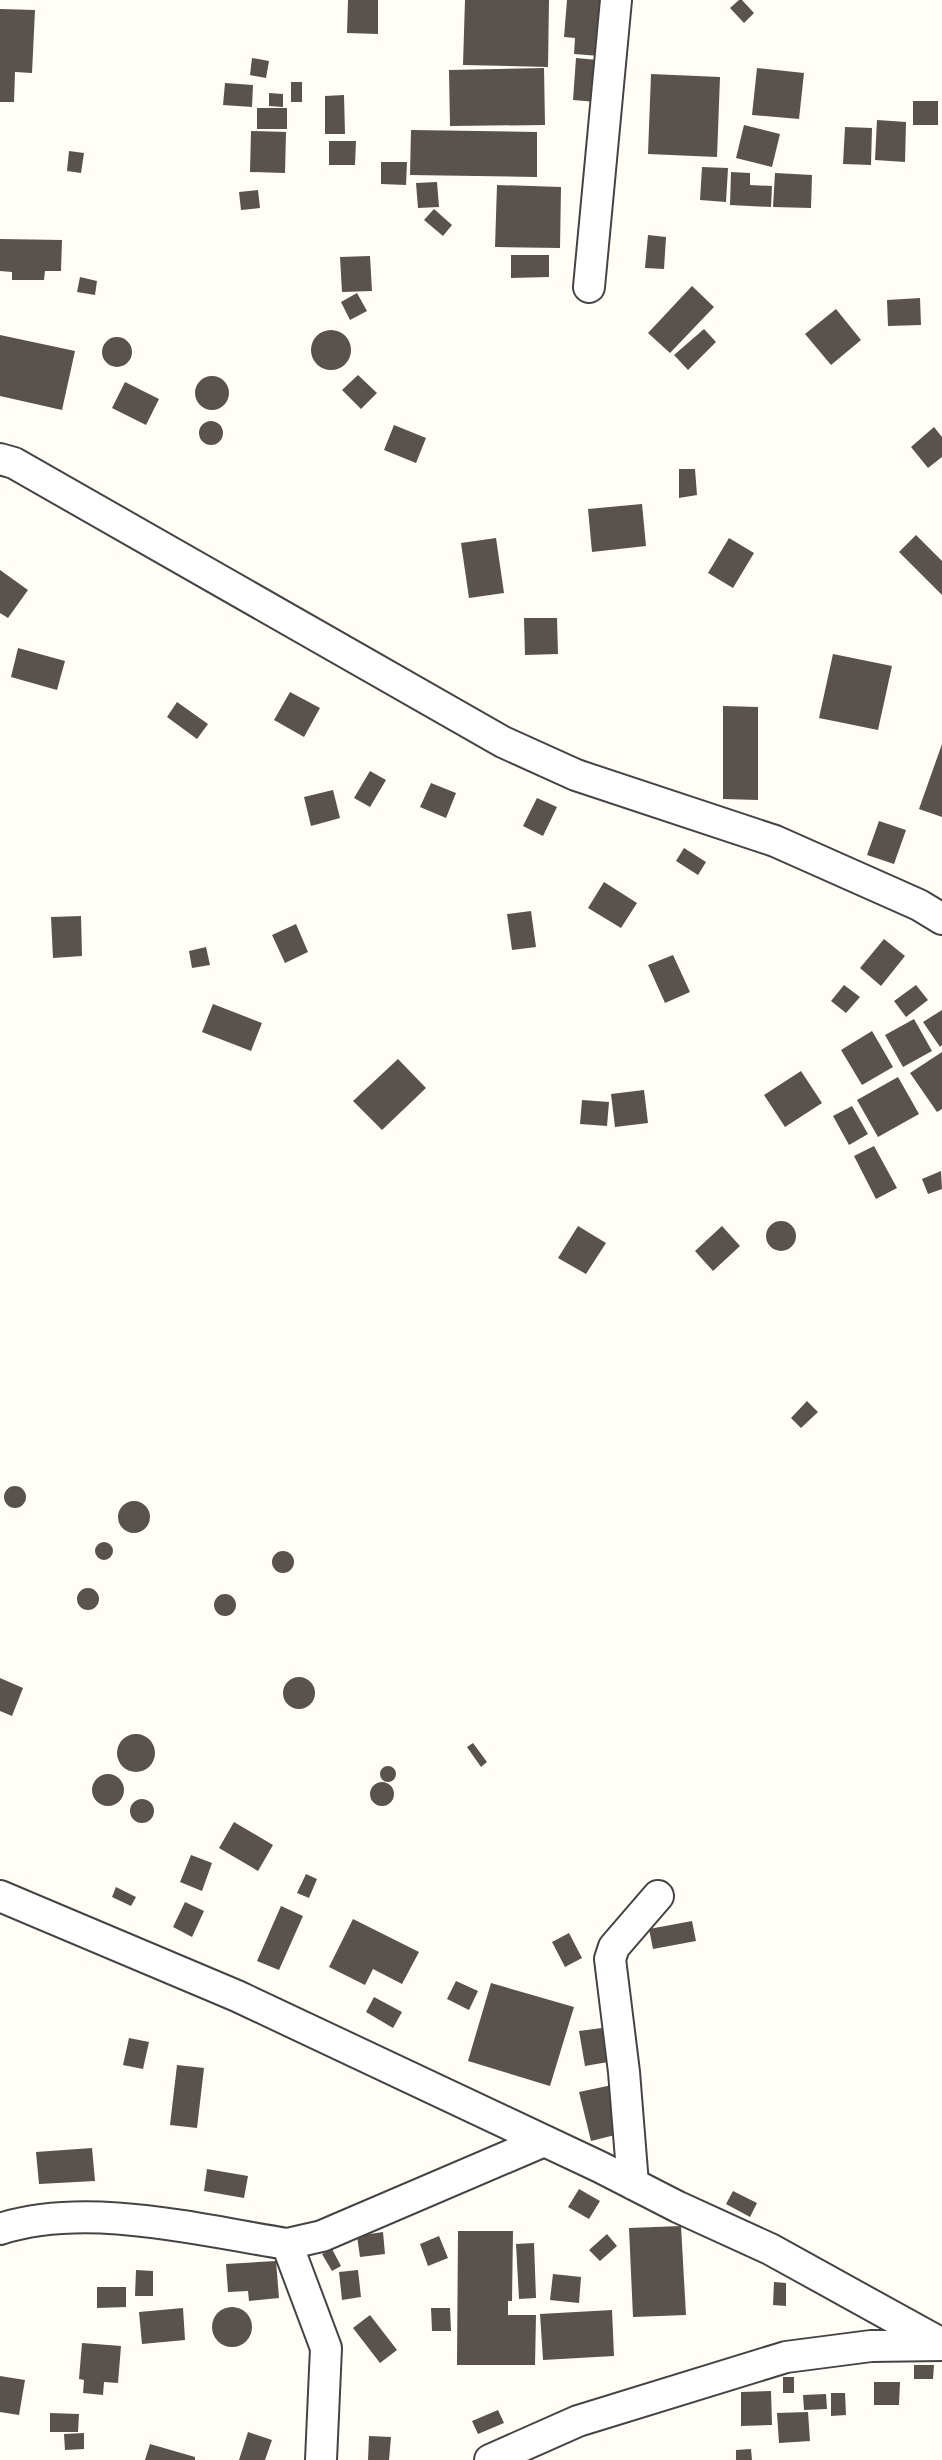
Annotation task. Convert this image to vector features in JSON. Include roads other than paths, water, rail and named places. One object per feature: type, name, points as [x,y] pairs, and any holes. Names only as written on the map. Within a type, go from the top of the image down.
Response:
[{"type":"street","points":[[589,287],[616,0]]},
{"type":"street","points":[[0,459],[14,463],[503,742],[576,775],[775,841],[919,905],[942,919]]},
{"type":"street","points":[[0,1896],[237,1996],[544,2141],[770,2249],[942,2344]]},
{"type":"street","points":[[633,2184],[624,2072],[610,1959],[614,1947],[658,1896]]},
{"type":"street","points":[[0,2229],[19,2222],[87,2216],[287,2244],[322,2236],[544,2141]]},
{"type":"street","points":[[287,2244],[326,2348],[321,2460]]},
{"type":"street","points":[[490,2460],[578,2421],[786,2357],[871,2346],[942,2344]]}]
